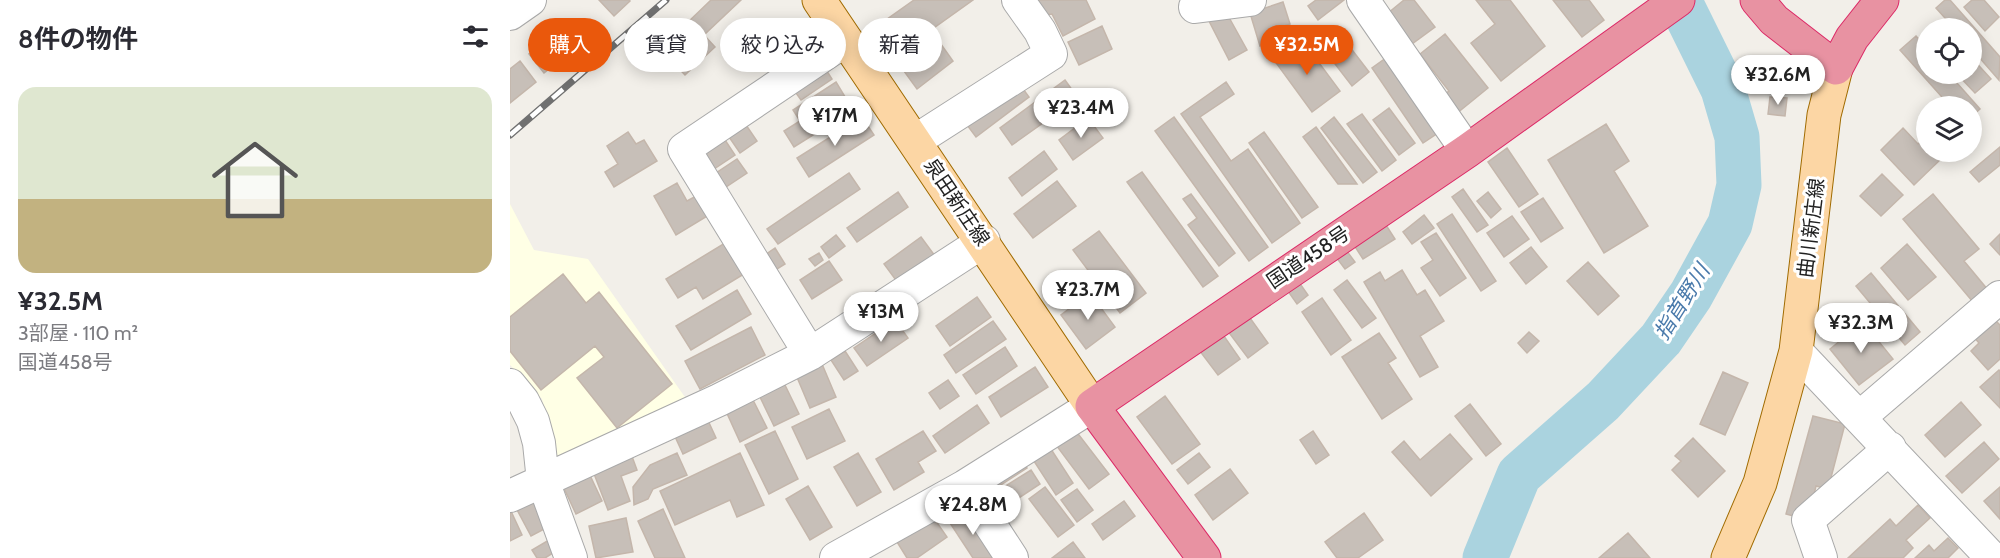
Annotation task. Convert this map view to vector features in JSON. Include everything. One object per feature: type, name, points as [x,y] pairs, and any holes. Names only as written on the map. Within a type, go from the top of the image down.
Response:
[{"type":"highway","points":[[1757,0],[1774,20],[1836,68],[1851,38],[1882,0]]},
{"type":"highway","name":"国道458号","points":[[1092,406],[1467,151],[1665,8]]},
{"type":"highway","points":[[1092,406],[1204,558]]},
{"type":"main road","name":"泉田新庄線","points":[[819,0],[831,18]]},
{"type":"main road","name":"泉田新庄線","points":[[846,40],[984,241],[1092,406]]},
{"type":"main road","name":"曲川新庄線","points":[[1728,558],[1760,483],[1796,351],[1824,115],[1836,68]]},
{"type":"street","points":[[510,14],[530,0]]},
{"type":"street","points":[[915,141],[1051,54],[1040,31],[1018,0]]},
{"type":"street","points":[[1196,7],[1250,0]]},
{"type":"street","points":[[1363,0],[1467,151]]},
{"type":"street","points":[[798,72],[684,149],[810,354]]},
{"type":"street","points":[[510,496],[719,400],[810,354],[984,241]]},
{"type":"street","points":[[1860,417],[2000,297]]},
{"type":"street","points":[[1796,351],[1992,558]]},
{"type":"street","points":[[510,385],[533,421],[539,443],[543,481],[571,558]]},
{"type":"street","points":[[836,558],[965,486],[1092,406]]},
{"type":"street","points":[[1821,558],[1808,520],[1890,448]]},
{"type":"street","points":[[965,486],[1012,558]]},
{"type":"shaded area","points":[[510,204],[534,250],[588,259],[687,400],[555,458],[542,399],[510,365]]},
{"type":"building","points":[[599,0],[629,0],[630,1],[614,16]]},
{"type":"building","points":[[711,0],[741,0],[708,31],[708,18],[692,18]]},
{"type":"building","points":[[914,0],[973,0],[942,22],[942,18],[889,18]]},
{"type":"building","points":[[1029,0],[1086,0],[1095,19],[1063,36],[1052,14],[1037,16]]},
{"type":"building","points":[[1316,0],[1344,0],[1318,20],[1308,6]]},
{"type":"building","points":[[1404,0],[1414,0],[1435,27],[1412,44],[1388,13]]},
{"type":"building","points":[[1476,0],[1510,0],[1545,46],[1501,81],[1471,43],[1495,24]]},
{"type":"building","points":[[1553,0],[1589,0],[1604,20],[1582,37]]},
{"type":"building","points":[[1945,0],[1950,0],[1966,18],[1945,18],[1936,8]]},
{"type":"building","points":[[1972,0],[1984,0],[1999,17],[1985,31],[1982,28],[1982,18],[1974,18],[1964,7]]},
{"type":"building","points":[[1283,2],[1290,24],[1281,27],[1284,38],[1260,46],[1250,13]]},
{"type":"building","points":[[1226,12],[1247,50],[1229,60],[1209,21]]},
{"type":"building","points":[[1102,26],[1112,49],[1079,65],[1068,42]]},
{"type":"building","points":[[1445,34],[1488,88],[1456,114],[1442,96],[1449,91],[1420,54]]},
{"type":"building","points":[[1916,36],[1916,68],[1900,50]]},
{"type":"building","points":[[1982,36],[2000,57],[1999,80],[1982,61]]},
{"type":"building","points":[[708,39],[715,47],[708,54]]},
{"type":"building","points":[[1302,40],[1340,91],[1312,112],[1274,60]]},
{"type":"building","points":[[1346,42],[1369,72],[1352,86],[1329,56]]},
{"type":"building","points":[[942,46],[953,61],[942,70]]},
{"type":"building","points":[[1390,55],[1441,131],[1423,143],[1372,68]]},
{"type":"building","points":[[520,61],[536,82],[510,103],[510,69]]},
{"type":"building","points":[[1982,69],[1991,79],[1975,93],[1966,84],[1982,84]]},
{"type":"building","points":[[812,72],[828,72],[832,79],[801,100],[791,86]]},
{"type":"building","points":[[905,72],[939,72],[917,89]]},
{"type":"building","points":[[1065,80],[1078,98],[1012,145],[1000,128]]},
{"type":"building","points":[[836,82],[853,110],[794,147],[784,131],[800,121],[793,110]]},
{"type":"building","points":[[1018,82],[1029,97],[976,137],[964,121]]},
{"type":"building","points":[[1226,82],[1234,94],[1200,117],[1231,161],[1248,149],[1300,223],[1272,243],[1181,114]]},
{"type":"building","points":[[1930,84],[1958,84],[1968,96],[1941,96]]},
{"type":"building","points":[[1770,97],[1787,98],[1785,116],[1768,114]]},
{"type":"building","points":[[1389,108],[1415,143],[1399,155],[1373,120]]},
{"type":"building","points":[[1362,114],[1396,160],[1382,171],[1347,124]]},
{"type":"building","points":[[862,117],[874,135],[809,177],[797,158]]},
{"type":"building","points":[[1174,117],[1268,247],[1249,261],[1155,131]]},
{"type":"building","points":[[1334,117],[1377,172],[1363,183],[1321,128]]},
{"type":"building","points":[[1088,118],[1103,138],[1073,160],[1059,140]]},
{"type":"building","points":[[1606,124],[1629,161],[1614,171],[1648,226],[1604,253],[1548,160]]},
{"type":"building","points":[[746,125],[757,141],[740,153],[729,137]]},
{"type":"building","points":[[1316,127],[1357,184],[1338,184],[1303,137]]},
{"type":"building","points":[[1903,128],[1916,142],[1916,162],[1938,162],[1914,185],[1881,150]]},
{"type":"building","points":[[628,132],[636,144],[644,140],[657,161],[614,187],[605,172],[618,164],[607,146]]},
{"type":"building","points":[[1264,132],[1318,207],[1302,218],[1249,143]]},
{"type":"building","points":[[725,140],[735,155],[708,173],[698,159]]},
{"type":"building","points":[[2000,147],[2000,165],[1979,182],[1970,172]]},
{"type":"building","points":[[1507,148],[1538,194],[1519,207],[1488,162]]},
{"type":"building","points":[[1044,151],[1057,169],[1022,196],[1009,178]]},
{"type":"building","points":[[737,159],[747,173],[723,189],[713,175]]},
{"type":"building","points":[[1142,172],[1218,276],[1203,287],[1127,182]]},
{"type":"building","points":[[849,173],[860,189],[778,244],[767,229]]},
{"type":"building","points":[[1882,174],[1903,195],[1881,216],[1860,196]]},
{"type":"building","points":[[1057,181],[1076,206],[1033,238],[1014,214]]},
{"type":"building","points":[[677,183],[687,201],[698,195],[709,215],[676,235],[654,196]]},
{"type":"building","points":[[1463,189],[1488,225],[1477,232],[1452,197]]},
{"type":"building","points":[[898,192],[908,207],[857,242],[847,228]]},
{"type":"building","points":[[1488,192],[1501,209],[1491,218],[1477,201]]},
{"type":"building","points":[[1191,194],[1235,253],[1219,266],[1188,225],[1197,218],[1183,199]]},
{"type":"building","points":[[1933,194],[1979,249],[1964,261],[1988,290],[1973,302],[1903,219]]},
{"type":"building","points":[[1543,198],[1563,228],[1541,242],[1521,212]]},
{"type":"building","points":[[1452,214],[1496,281],[1481,291],[1437,224]]},
{"type":"building","points":[[1424,215],[1434,228],[1412,244],[1403,232]]},
{"type":"building","points":[[1512,216],[1529,239],[1504,257],[1487,233]]},
{"type":"building","points":[[1384,222],[1395,239],[1363,259],[1352,242]]},
{"type":"building","points":[[1099,231],[1146,293],[1120,313],[1073,250]]},
{"type":"building","points":[[1436,233],[1466,278],[1440,296],[1421,268],[1433,260],[1421,242]]},
{"type":"building","points":[[2000,234],[2000,255],[1990,244]]},
{"type":"building","points":[[836,235],[845,246],[829,258],[821,247]]},
{"type":"building","points":[[921,237],[938,260],[901,287],[884,264]]},
{"type":"building","points":[[725,243],[744,274],[703,299],[696,287],[678,298],[666,279]]},
{"type":"building","points":[[1907,244],[1936,277],[1908,300],[1881,268]]},
{"type":"building","points":[[1343,246],[1355,262],[1345,269],[1333,253]]},
{"type":"building","points":[[1531,247],[1547,267],[1526,284],[1510,263]]},
{"type":"building","points":[[775,248],[785,264],[769,274],[759,259]]},
{"type":"building","points":[[819,253],[823,260],[815,266],[809,259]]},
{"type":"building","points":[[829,261],[842,280],[812,299],[800,280]]},
{"type":"building","points":[[1588,262],[1619,296],[1598,315],[1567,281]]},
{"type":"building","points":[[1402,270],[1417,295],[1425,290],[1444,321],[1420,336],[1438,367],[1420,377],[1364,282],[1380,272],[1385,281]]},
{"type":"building","points":[[1871,273],[1920,332],[1905,345],[1856,286]]},
{"type":"building","points":[[563,274],[586,303],[599,292],[672,384],[617,428],[577,378],[604,357],[595,346],[541,390],[510,351],[510,317]]},
{"type":"building","points":[[1296,278],[1308,295],[1297,304],[1285,287]]},
{"type":"building","points":[[1347,280],[1376,318],[1362,328],[1334,290]]},
{"type":"building","points":[[737,290],[751,314],[691,350],[676,326]]},
{"type":"building","points":[[1090,293],[1115,327],[1086,349],[1061,315]]},
{"type":"building","points":[[977,297],[991,317],[950,346],[936,326]]},
{"type":"building","points":[[1322,298],[1351,340],[1331,355],[1302,312]]},
{"type":"building","points":[[1245,311],[1268,343],[1248,358],[1224,326]]},
{"type":"building","points":[[1993,318],[2000,325],[2000,359],[1988,370],[1971,351],[1979,343],[1973,336]]},
{"type":"building","points":[[895,320],[908,338],[867,366],[854,348]]},
{"type":"building","points":[[993,321],[1006,339],[956,373],[944,355]]},
{"type":"building","points":[[1863,322],[1893,359],[1859,385],[1830,349]]},
{"type":"building","points":[[751,327],[765,355],[700,389],[685,361]]},
{"type":"building","points":[[1219,329],[1240,359],[1218,375],[1196,346]]},
{"type":"building","points":[[1529,332],[1539,341],[1527,353],[1518,343]]},
{"type":"building","points":[[1379,333],[1396,358],[1388,363],[1412,399],[1382,419],[1342,357]]},
{"type":"building","points":[[1005,347],[1017,366],[976,394],[963,375]]},
{"type":"building","points":[[845,351],[858,371],[844,380],[831,360]]},
{"type":"building","points":[[822,364],[836,397],[810,408],[796,375]]},
{"type":"building","points":[[1035,367],[1048,387],[1001,417],[989,397]]},
{"type":"building","points":[[2000,371],[2000,408],[1980,387]]},
{"type":"building","points":[[1723,372],[1748,383],[1725,435],[1700,424]]},
{"type":"building","points":[[948,380],[959,396],[940,409],[929,393]]},
{"type":"building","points":[[784,383],[799,414],[774,426],[759,395]]},
{"type":"building","points":[[751,396],[767,428],[740,442],[725,409]]},
{"type":"building","points":[[1165,396],[1200,444],[1172,464],[1137,417]]},
{"type":"building","points":[[1961,402],[1981,425],[1945,457],[1925,435]]},
{"type":"building","points":[[1470,404],[1501,444],[1486,456],[1455,416]]},
{"type":"building","points":[[977,405],[989,423],[945,453],[933,436]]},
{"type":"building","points":[[829,409],[845,441],[807,459],[792,427]]},
{"type":"building","points":[[705,414],[716,438],[683,454],[672,430]]},
{"type":"building","points":[[1813,416],[1845,424],[1828,489],[1816,486],[1808,520],[1786,514]]},
{"type":"building","points":[[1072,426],[1109,474],[1089,489],[1053,441]]},
{"type":"building","points":[[775,431],[798,479],[769,494],[745,445]]},
{"type":"building","points":[[923,431],[936,451],[918,462],[924,472],[894,490],[876,459]]},
{"type":"building","points":[[1313,431],[1329,455],[1316,464],[1300,440]]},
{"type":"building","points":[[1450,434],[1472,459],[1431,496],[1392,452],[1404,441],[1420,460]]},
{"type":"building","points":[[1693,438],[1725,471],[1698,497],[1672,470],[1681,461],[1675,456]]},
{"type":"building","points":[[1984,442],[1999,459],[1962,493],[1946,476]]},
{"type":"building","points":[[1047,443],[1073,483],[1056,495],[1030,455]]},
{"type":"building","points":[[630,451],[637,470],[621,476],[630,501],[608,510],[591,466]]},
{"type":"building","points":[[677,453],[687,475],[653,489],[648,499],[634,505],[633,487],[650,465]]},
{"type":"building","points":[[740,453],[764,505],[737,517],[730,500],[675,525],[660,491]]},
{"type":"building","points":[[858,453],[881,492],[857,506],[834,467]]},
{"type":"building","points":[[1199,453],[1210,467],[1188,484],[1177,470]]},
{"type":"building","points":[[1021,457],[1027,468],[993,490],[986,479]]},
{"type":"building","points":[[1230,469],[1248,493],[1213,520],[1195,495]]},
{"type":"building","points":[[1031,470],[1040,484],[1005,507],[996,492]]},
{"type":"building","points":[[588,471],[602,501],[576,514],[562,484]]},
{"type":"building","points":[[808,486],[832,527],[810,540],[786,499]]},
{"type":"building","points":[[1045,487],[1074,525],[1058,537],[1029,499]]},
{"type":"building","points":[[2000,487],[2000,519],[1984,501]]},
{"type":"building","points":[[1077,489],[1093,510],[1077,522],[1061,500]]},
{"type":"building","points":[[535,496],[550,526],[531,536],[515,506]]},
{"type":"building","points":[[1124,501],[1135,516],[1103,540],[1092,524]]},
{"type":"building","points":[[1918,505],[1930,518],[1906,540],[1913,548],[1903,558],[1848,558],[1890,519],[1896,526]]},
{"type":"building","points":[[510,509],[522,535],[510,541]]},
{"type":"building","points":[[663,509],[685,558],[655,558],[638,521]]},
{"type":"building","points":[[971,509],[998,558],[973,558],[950,523]]},
{"type":"building","points":[[1364,513],[1383,540],[1358,558],[1337,558],[1325,542]]},
{"type":"building","points":[[933,517],[947,537],[917,558],[907,558],[897,542]]},
{"type":"building","points":[[626,518],[633,552],[596,558],[589,526]]},
{"type":"building","points":[[1628,533],[1650,558],[1599,558]]},
{"type":"building","points":[[554,537],[561,548],[545,558],[537,558],[532,550]]},
{"type":"building","points":[[1948,538],[1958,548],[1948,558],[1915,558],[1929,545],[1934,551]]},
{"type":"building","points":[[1073,542],[1085,558],[1052,558]]},
{"type":"waterway","name":"指首野川","points":[[1485,558],[1519,475],[1603,401],[1661,339],[1691,295],[1730,224],[1739,185],[1737,137],[1723,89],[1679,0]]},
{"type":"railway","points":[[510,135],[666,0]]}]
